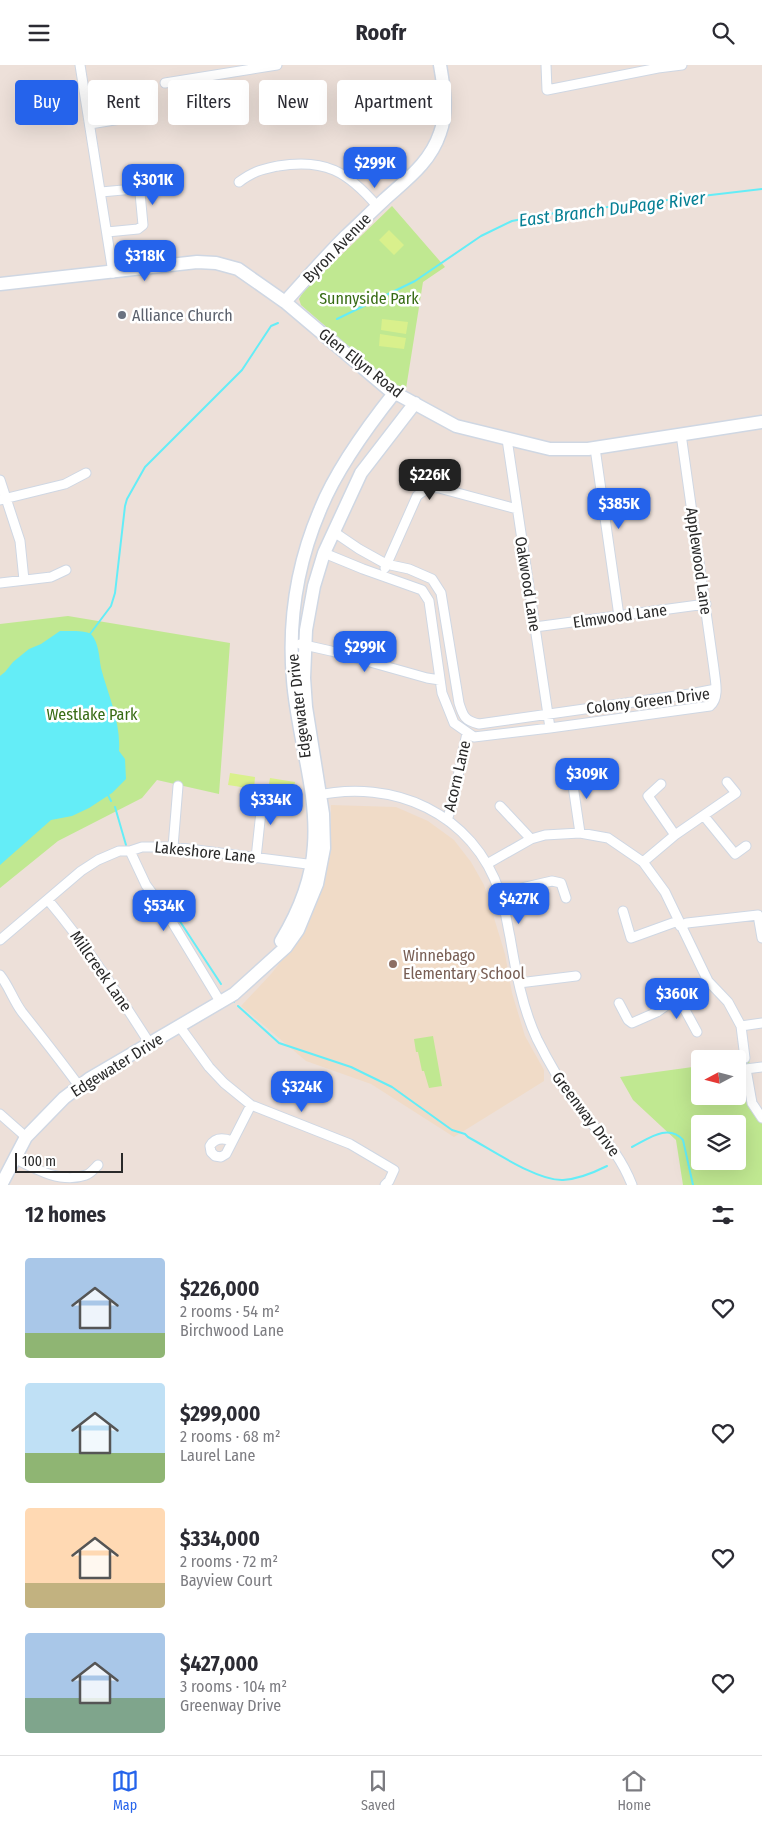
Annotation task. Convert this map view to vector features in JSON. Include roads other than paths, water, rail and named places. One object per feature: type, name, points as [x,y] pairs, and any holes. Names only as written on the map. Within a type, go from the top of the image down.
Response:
[{"type":"street","points":[[80,65],[88,112]]},
{"type":"street","points":[[165,83],[277,65]]},
{"type":"street","name":"Byron Avenue","points":[[286,302],[340,242],[420,168],[437,142],[442,129],[445,107],[440,65]]},
{"type":"street","points":[[546,65],[547,90],[658,66],[682,65]]},
{"type":"street","points":[[90,125],[113,273]]},
{"type":"street","points":[[239,182],[254,171],[303,163],[318,165],[334,169],[356,183],[377,206]]},
{"type":"street","points":[[101,192],[134,189],[140,193],[143,225],[138,229],[107,232]]},
{"type":"street","name":"Glen Ellyn Road","points":[[0,284],[190,263],[216,263],[238,269],[286,302],[369,373],[395,392],[456,426],[550,449],[596,448],[762,421]]},
{"type":"street","name":"Edgewater Drive","points":[[1,1185],[26,1137],[79,1086],[221,1003],[260,972],[286,947],[298,930],[317,884],[316,865],[324,848],[298,644],[292,627],[295,595],[303,561],[320,509],[343,466],[395,392]]},
{"type":"street","name":"Edgewater Drive","points":[[298,644],[324,553],[361,473],[415,403]]},
{"type":"street","name":"Applewood Lane","points":[[681,434],[706,604],[716,689]]},
{"type":"street","name":"Oakwood Lane","points":[[507,439],[550,729]]},
{"type":"street","points":[[596,448],[619,616]]},
{"type":"street","points":[[3,499],[65,484],[86,473]]},
{"type":"street","points":[[0,480],[3,499],[20,541],[24,580]]},
{"type":"street","points":[[382,576],[417,496],[430,488],[438,488],[517,509]]},
{"type":"street","name":"Colony Green Drive","points":[[334,532],[386,564],[410,569],[432,579],[441,593],[459,703],[462,713],[469,722],[479,723],[548,714],[716,689],[714,702],[710,706],[482,737],[474,737],[467,733]]},
{"type":"street","points":[[324,553],[422,590],[429,601],[442,693],[454,723],[467,733]]},
{"type":"street","points":[[0,583],[51,577],[66,570]]},
{"type":"street","name":"Elmwood Lane","points":[[535,627],[706,604]]},
{"type":"street","points":[[298,644],[440,680]]},
{"type":"street","name":"Acorn Lane","points":[[447,820],[452,805],[467,733]]},
{"type":"street","points":[[571,772],[580,833]]},
{"type":"street","points":[[643,862],[676,835],[736,793],[727,782]]},
{"type":"street","points":[[661,784],[648,796],[676,835]]},
{"type":"street","points":[[173,847],[178,786]]},
{"type":"street","name":"Greenway Drive","points":[[316,796],[360,791],[386,794],[420,804],[447,820],[469,838],[487,864],[500,893],[519,983],[532,1025],[552,1068],[575,1103],[617,1155],[632,1185]]},
{"type":"street","points":[[256,858],[263,793]]},
{"type":"street","points":[[500,806],[531,839]]},
{"type":"street","points":[[704,817],[735,854],[746,846]]},
{"type":"street","points":[[487,864],[531,839],[545,835],[580,833],[608,838],[643,862],[665,892],[708,981],[728,1002],[741,1026],[744,1050]]},
{"type":"street","name":"Lakeshore Lane","points":[[0,940],[89,865],[119,851],[130,851],[142,847],[173,847],[316,865]]},
{"type":"street","points":[[130,851],[146,885],[166,912],[221,1003]]},
{"type":"street","points":[[500,893],[552,881],[561,883],[566,898]]},
{"type":"street","name":"Millcreek Lane","points":[[48,900],[87,948],[150,1044]]},
{"type":"street","points":[[623,911],[631,938],[679,923],[758,915],[762,938]]},
{"type":"street","points":[[0,975],[22,1011],[79,1086]]},
{"type":"street","points":[[519,983],[576,976]]},
{"type":"street","points":[[619,1003],[628,1020],[632,1023],[657,1012],[678,997],[708,981]]},
{"type":"street","points":[[678,997],[697,1032]]},
{"type":"street","points":[[741,1026],[762,1023]]},
{"type":"street","points":[[180,1027],[209,1067],[224,1083],[251,1105],[341,1141],[394,1170],[385,1185]]},
{"type":"street","points":[[762,1067],[746,1069],[752,1103],[762,1118]]},
{"type":"street","points":[[232,1141],[251,1105]]},
{"type":"street","points":[[0,1114],[26,1137]]},
{"type":"street","points":[[14,1159],[44,1173],[63,1177],[87,1175],[98,1165]]},
{"type":"water","points":[[60,631],[85,632],[91,634],[96,642],[101,668],[116,719],[119,751],[125,759],[126,779],[112,793],[89,808],[72,816],[51,820],[0,865],[0,676],[29,649],[41,644]]},
{"type":"waterway","name":"East Branch DuPage River","points":[[337,319],[415,281],[481,236],[512,221],[548,214],[762,189]]},
{"type":"waterway","name":"East Branch DuPage River","points":[[90,634],[111,606],[115,593],[125,506],[145,467],[242,370],[271,326],[278,323]]},
{"type":"waterway","points":[[108,795],[111,801]]},
{"type":"waterway","points":[[115,807],[126,845]]},
{"type":"waterway","points":[[157,892],[181,923],[221,984]]},
{"type":"waterway","points":[[238,1006],[279,1043],[351,1067],[392,1087],[452,1130],[465,1134],[502,1157],[541,1176],[563,1180],[586,1175],[607,1166]]},
{"type":"waterway","points":[[632,1147],[658,1134],[671,1133],[677,1135],[683,1140],[693,1185]]},
{"type":"place","name":"Alliance Church","points":[[122,315]]},
{"type":"place","name":"Winnebago Elementary School","points":[[393,964]]},
{"type":"park label","name":"Sunnyside Park","points":[[369,298]]},
{"type":"park label","name":"Westlake Park","points":[[92,714]]}]
